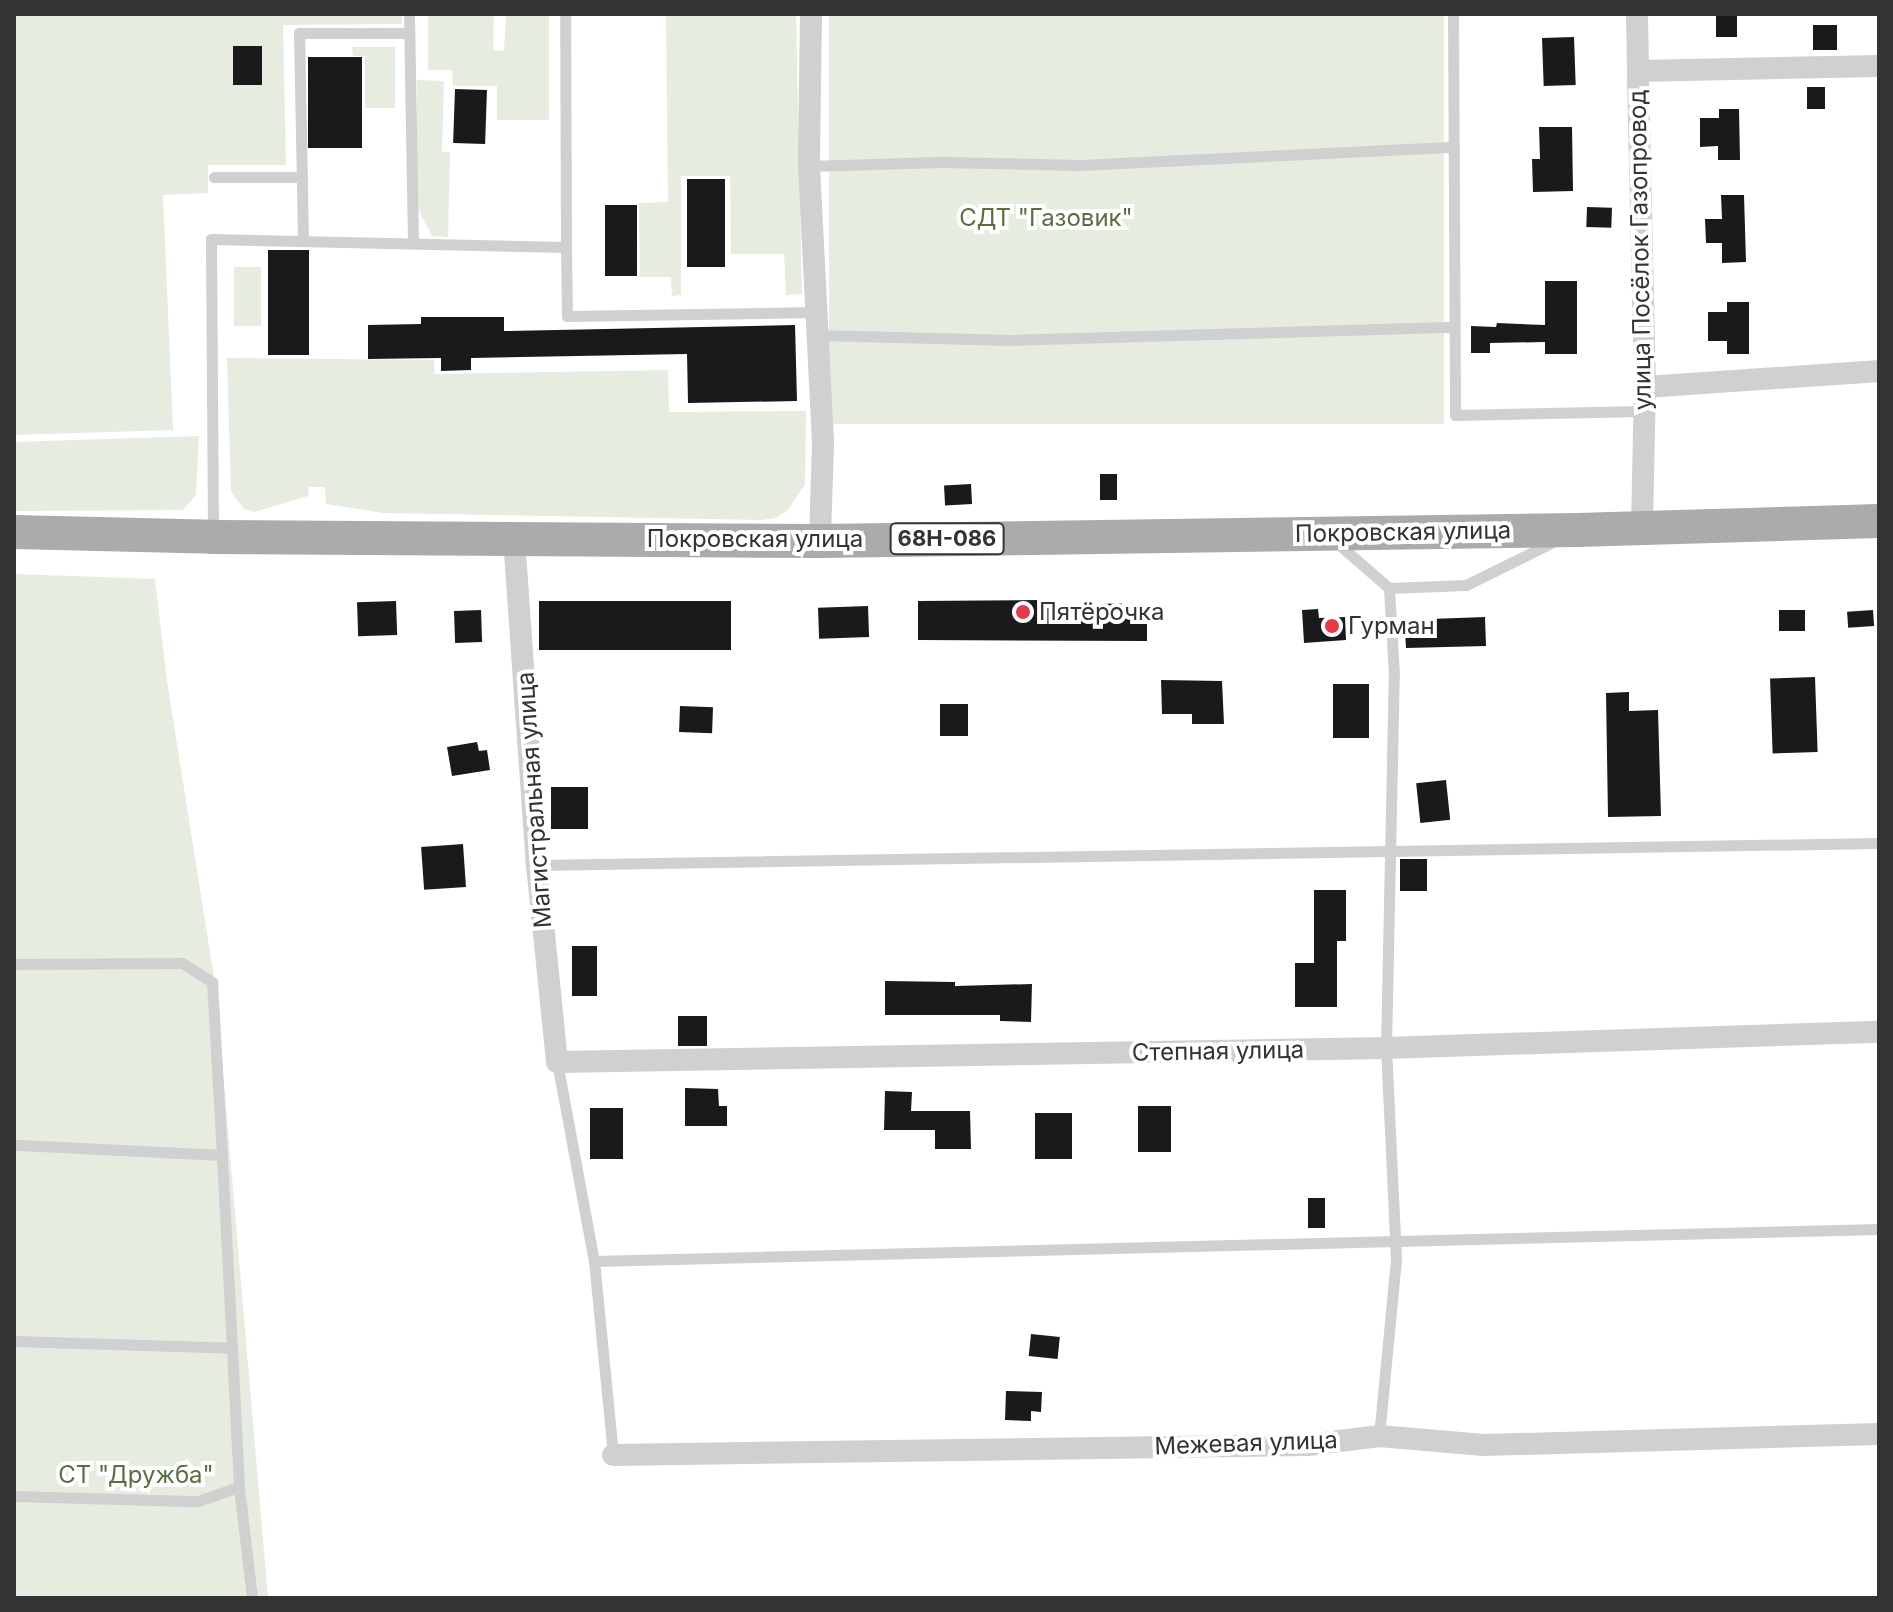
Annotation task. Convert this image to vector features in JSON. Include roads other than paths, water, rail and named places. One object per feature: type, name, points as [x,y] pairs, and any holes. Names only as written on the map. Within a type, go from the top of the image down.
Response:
[{"type":"main road","name":"Покровская улица","points":[[14,532],[213,537],[820,541],[1577,530],[1879,521]]},
{"type":"street","points":[[811,14],[809,166],[823,443],[820,541]]},
{"type":"street","points":[[1637,14],[1638,71]]},
{"type":"street","name":"улица Посёлок Газопровод","points":[[1642,526],[1642,411],[1645,387],[1638,71],[1879,66]]},
{"type":"street","points":[[1645,387],[1879,371]]},
{"type":"street","name":"Магистральная улица","points":[[514,538],[537,865],[557,1062]]},
{"type":"street","name":"Степная улица","points":[[557,1062],[1386,1048],[1879,1032]]},
{"type":"street","name":"Межевая улица","points":[[613,1455],[1308,1445],[1379,1436],[1484,1445],[1879,1434]]},
{"type":"lane","points":[[409,14],[413,243]]},
{"type":"lane","points":[[565,14],[567,316],[814,312]]},
{"type":"lane","points":[[1453,14],[1455,415],[1642,411]]},
{"type":"lane","points":[[303,240],[299,33],[409,33]]},
{"type":"lane","points":[[809,166],[940,162],[1080,165],[1454,147]]},
{"type":"lane","points":[[214,177],[302,177]]},
{"type":"lane","points":[[213,537],[211,239],[566,247]]},
{"type":"lane","points":[[818,335],[1010,340],[1454,327]]},
{"type":"lane","points":[[1326,533],[1389,588],[1466,585],[1577,530]]},
{"type":"lane","points":[[1379,1436],[1396,1240],[1386,1048],[1394,675],[1389,588]]},
{"type":"lane","points":[[537,865],[1391,848],[1879,843]]},
{"type":"lane","points":[[14,964],[182,963],[212,982],[239,1487],[252,1598]]},
{"type":"lane","points":[[557,1062],[594,1261],[613,1455]]},
{"type":"lane","points":[[14,1145],[222,1155]]},
{"type":"lane","points":[[594,1261],[1879,1229]]},
{"type":"lane","points":[[14,1341],[232,1348]]},
{"type":"lane","points":[[14,1496],[198,1501],[239,1487]]},
{"type":"place","name":"Пятёрочка","points":[[1023,612]]},
{"type":"place","name":"Гурман","points":[[1332,626]]},
{"type":"park label","name":"СДТ \"Газовик\"","points":[[1046,218]]},
{"type":"park label","name":"СТ \"Дружба\"","points":[[136,1475]]}]
